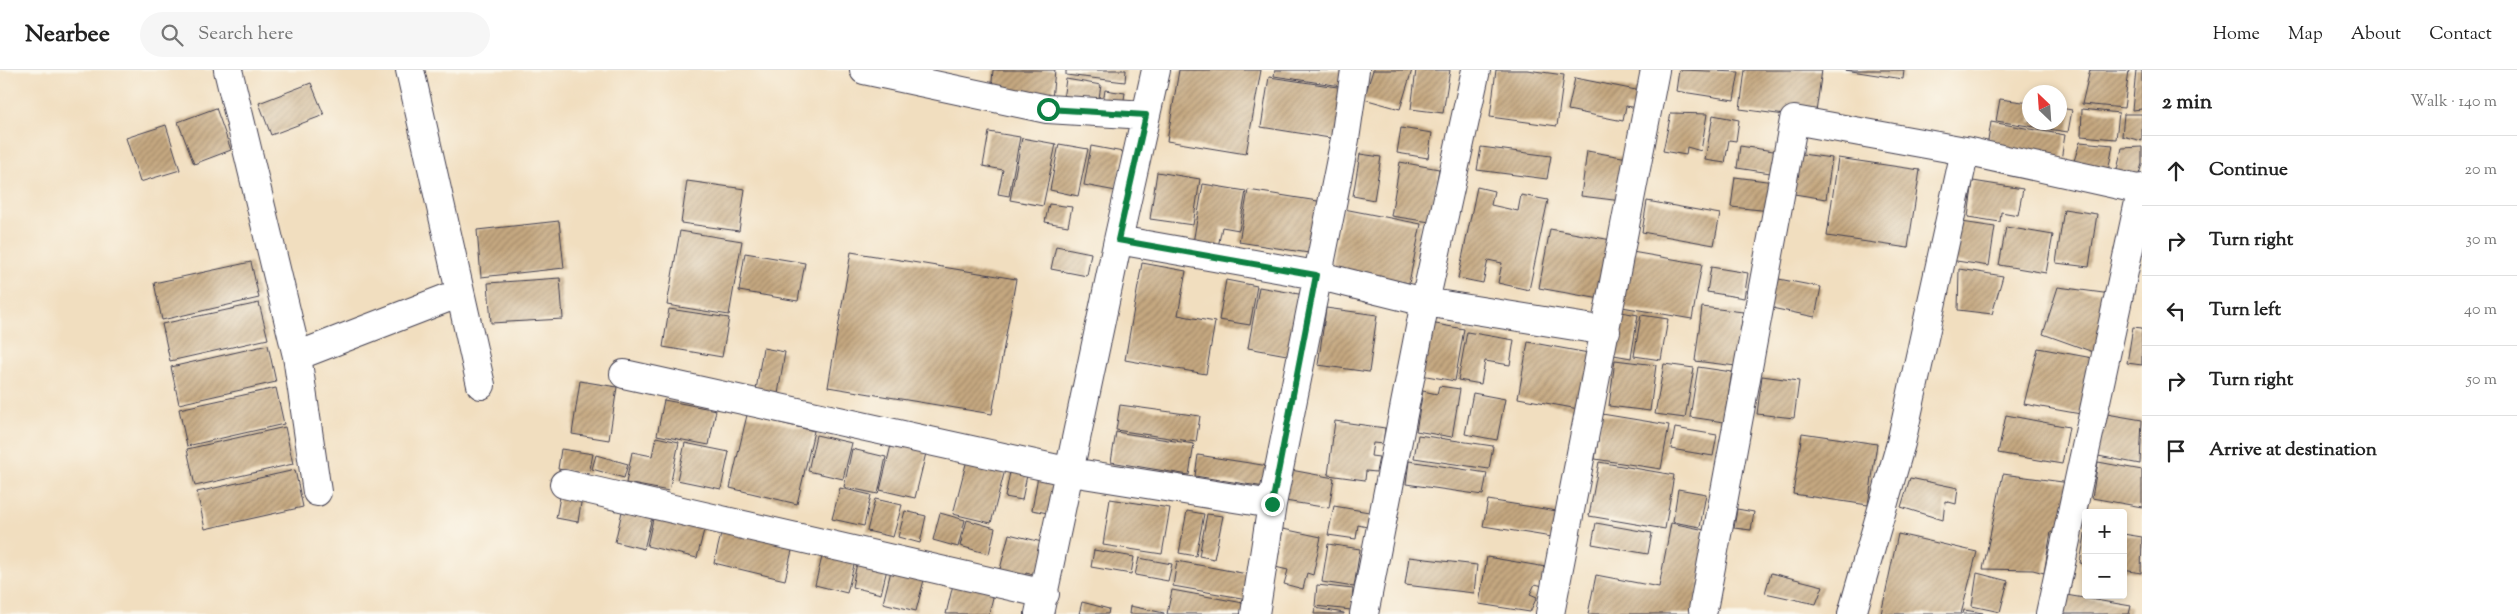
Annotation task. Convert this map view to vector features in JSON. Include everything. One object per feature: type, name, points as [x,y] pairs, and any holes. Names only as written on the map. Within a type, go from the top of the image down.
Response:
[{"type":"street","points":[[228,70],[297,356],[317,492]]},
{"type":"street","points":[[410,70],[481,385]]},
{"type":"street","points":[[864,70],[930,78],[1048,109],[1146,115]]},
{"type":"street","points":[[564,484],[1042,604],[1118,240],[1156,70]]},
{"type":"street","points":[[1255,614],[1272,504],[1316,275],[1345,139],[1355,70]]},
{"type":"street","points":[[1364,614],[1425,302],[1476,70]]},
{"type":"street","points":[[1550,614],[1655,70]]},
{"type":"street","points":[[1703,610],[1794,120],[1965,151],[2142,189],[2050,614]]},
{"type":"street","points":[[1852,614],[1901,444],[1965,151]]},
{"type":"street","points":[[1118,240],[1316,275],[1425,302],[1606,331]]},
{"type":"street","points":[[297,356],[460,293]]},
{"type":"street","points":[[624,374],[1071,472],[1272,504]]},
{"type":"building","points":[[993,70],[1055,70],[1052,99],[991,93]]},
{"type":"building","points":[[1066,70],[1126,70],[1125,82],[1066,75]]},
{"type":"building","points":[[1179,70],[1261,70],[1246,154],[1167,141]]},
{"type":"building","points":[[1275,70],[1351,70],[1348,87],[1274,76]]},
{"type":"building","points":[[1373,70],[1412,70],[1400,109],[1364,99]]},
{"type":"building","points":[[1416,70],[1450,70],[1443,113],[1411,109]]},
{"type":"building","points":[[1496,70],[1527,70],[1564,75],[1557,126],[1490,117]]},
{"type":"building","points":[[1679,70],[1739,72],[1734,100],[1676,91]]},
{"type":"building","points":[[1745,70],[1822,70],[1815,119],[1740,109]]},
{"type":"building","points":[[1845,70],[1904,70],[1903,79]]},
{"type":"building","points":[[2090,70],[2129,70],[2124,108],[2082,104]]},
{"type":"building","points":[[2136,70],[2142,70],[2142,109],[2132,110]]},
{"type":"building","points":[[1269,77],[1344,88],[1336,139],[1261,127]]},
{"type":"building","points":[[1575,78],[1641,91],[1638,108],[1626,106],[1623,121],[1568,110]]},
{"type":"building","points":[[1066,79],[1101,85],[1097,111],[1062,106]]},
{"type":"building","points":[[311,83],[324,115],[271,135],[259,103]]},
{"type":"building","points":[[1105,90],[1125,93],[1122,112],[1102,109]]},
{"type":"building","points":[[2000,99],[2022,102],[2022,125],[1996,121]]},
{"type":"building","points":[[216,108],[231,150],[194,164],[178,122]]},
{"type":"building","points":[[2067,109],[2072,110],[2068,132],[2055,130],[2067,130]]},
{"type":"building","points":[[2082,109],[2119,113],[2116,139],[2081,136]]},
{"type":"building","points":[[1671,113],[1707,114],[1701,151],[1687,147],[1686,155],[1663,151]]},
{"type":"building","points":[[2124,114],[2142,114],[2142,141],[2122,136]]},
{"type":"building","points":[[1713,115],[1739,120],[1736,141],[1729,140],[1725,163],[1705,160]]},
{"type":"building","points":[[1991,122],[2022,127],[2022,130],[2037,130],[2065,135],[2061,160],[1987,147]]},
{"type":"building","points":[[166,125],[180,170],[140,182],[126,138]]},
{"type":"building","points":[[1401,128],[1432,133],[1428,158],[1397,153]]},
{"type":"building","points":[[989,132],[1020,137],[1009,196],[998,194],[1003,170],[983,166]]},
{"type":"building","points":[[1022,138],[1056,144],[1043,206],[1010,200]]},
{"type":"building","points":[[2080,142],[2113,145],[2107,177],[2073,164]]},
{"type":"building","points":[[1059,144],[1088,149],[1078,196],[1050,190]]},
{"type":"building","points":[[1091,146],[1123,152],[1116,191],[1084,185]]},
{"type":"building","points":[[1740,146],[1780,152],[1777,174],[1737,168]]},
{"type":"building","points":[[1481,147],[1551,156],[1547,179],[1477,170]]},
{"type":"building","points":[[2142,147],[2142,164],[2137,181],[2116,174],[2122,148]]},
{"type":"building","points":[[1587,151],[1628,158],[1622,201],[1581,196]]},
{"type":"building","points":[[1794,153],[1832,158],[1826,199],[1788,193]]},
{"type":"building","points":[[1360,154],[1381,157],[1374,200],[1353,196]]},
{"type":"building","points":[[1838,158],[1920,170],[1908,248],[1827,236]]},
{"type":"building","points":[[1400,162],[1439,169],[1430,222],[1391,216]]},
{"type":"building","points":[[1157,172],[1200,179],[1193,225],[1150,219]]},
{"type":"building","points":[[1735,177],[1774,182],[1771,211],[1731,207]]},
{"type":"building","points":[[687,181],[745,189],[739,231],[681,223]]},
{"type":"building","points":[[1973,181],[2023,189],[2018,215],[2001,212],[2000,222],[1968,217]]},
{"type":"building","points":[[1203,184],[1246,191],[1239,230],[1222,227],[1218,247],[1193,243]]},
{"type":"building","points":[[1477,187],[1494,191],[1491,205],[1518,211],[1521,195],[1548,200],[1529,290],[1498,283],[1502,263],[1488,260],[1483,283],[1458,278]]},
{"type":"building","points":[[1248,190],[1324,202],[1315,254],[1239,242]]},
{"type":"building","points":[[1647,201],[1720,214],[1714,245],[1642,232]]},
{"type":"building","points":[[1049,204],[1072,207],[1068,226],[1045,222]]},
{"type":"building","points":[[1344,209],[1421,224],[1409,283],[1332,268]]},
{"type":"building","points":[[2064,209],[2097,214],[2089,267],[2056,263]]},
{"type":"building","points":[[559,221],[564,268],[481,277],[477,230]]},
{"type":"building","points":[[1955,221],[1995,227],[1989,266],[1950,260]]},
{"type":"building","points":[[2006,227],[2053,235],[2046,273],[1999,265]]},
{"type":"building","points":[[1550,229],[1617,241],[1606,300],[1539,288]]},
{"type":"building","points":[[680,231],[742,241],[729,315],[667,305]]},
{"type":"building","points":[[1056,246],[1091,253],[1087,276],[1051,269]]},
{"type":"building","points":[[851,252],[1016,279],[992,414],[828,387]]},
{"type":"building","points":[[1632,252],[1702,264],[1692,319],[1622,307]]},
{"type":"building","points":[[745,253],[805,263],[798,301],[739,291]]},
{"type":"building","points":[[251,262],[259,298],[162,320],[154,283]]},
{"type":"building","points":[[1142,263],[1186,271],[1178,315],[1215,322],[1206,374],[1125,360]]},
{"type":"building","points":[[1711,267],[1748,273],[1744,298],[1707,292]]},
{"type":"building","points":[[1959,269],[2003,276],[1992,314],[1958,310]]},
{"type":"building","points":[[1768,277],[1821,287],[1815,317],[1762,306]]},
{"type":"building","points":[[560,278],[563,319],[491,323],[488,283]]},
{"type":"building","points":[[1226,280],[1257,286],[1250,325],[1219,320]]},
{"type":"building","points":[[1259,287],[1310,296],[1298,357],[1248,348]]},
{"type":"building","points":[[2058,287],[2111,294],[2096,353],[2043,334]]},
{"type":"building","points":[[259,303],[268,339],[170,361],[162,324]]},
{"type":"building","points":[[1702,307],[1743,312],[1736,366],[1695,361]]},
{"type":"building","points":[[1326,308],[1377,315],[1369,372],[1318,365]]},
{"type":"building","points":[[669,309],[729,318],[722,357],[663,347]]},
{"type":"building","points":[[1621,312],[1638,315],[1631,358],[1614,355]]},
{"type":"building","points":[[1641,315],[1668,319],[1661,360],[1634,356]]},
{"type":"building","points":[[1430,323],[1464,329],[1455,381],[1421,375]]},
{"type":"building","points":[[2133,327],[2142,328],[2142,365],[2127,363]]},
{"type":"building","points":[[1467,332],[1514,340],[1510,365],[1485,361],[1481,384],[1458,380]]},
{"type":"building","points":[[1528,342],[1594,354],[1584,410],[1518,398]]},
{"type":"building","points":[[268,345],[276,382],[179,404],[171,367]]},
{"type":"building","points":[[763,348],[785,352],[778,394],[756,390]]},
{"type":"building","points":[[2038,348],[2098,359],[2092,416],[2024,404]]},
{"type":"building","points":[[1615,360],[1656,365],[1650,411],[1609,406]]},
{"type":"building","points":[[1664,364],[1694,368],[1685,418],[1655,414]]},
{"type":"building","points":[[1698,367],[1732,372],[1724,422],[1690,417]]},
{"type":"building","points":[[1762,376],[1799,381],[1794,418],[1757,414]]},
{"type":"building","points":[[580,381],[617,387],[609,440],[572,434]]},
{"type":"building","points":[[1439,386],[1460,389],[1452,437],[1416,431],[1423,391],[1437,394]]},
{"type":"building","points":[[276,388],[284,424],[187,446],[179,409]]},
{"type":"building","points":[[1473,393],[1505,399],[1497,440],[1465,434]]},
{"type":"building","points":[[664,400],[716,410],[709,445],[657,435]]},
{"type":"building","points":[[1120,405],[1200,416],[1196,442],[1116,430]]},
{"type":"building","points":[[2101,413],[2142,420],[2140,464],[2093,455]]},
{"type":"building","points":[[1602,414],[1669,425],[1661,469],[1595,459]]},
{"type":"building","points":[[747,415],[814,431],[797,504],[730,488]]},
{"type":"building","points":[[2006,415],[2069,427],[2062,464],[1998,453]]},
{"type":"building","points":[[1335,421],[1385,428],[1383,444],[1373,443],[1371,456],[1379,457],[1376,472],[1366,471],[1365,480],[1328,475]]},
{"type":"building","points":[[285,427],[293,464],[195,486],[187,449]]},
{"type":"building","points":[[1675,428],[1717,435],[1713,456],[1671,449]]},
{"type":"building","points":[[1116,432],[1194,444],[1189,475],[1111,462]]},
{"type":"building","points":[[1802,433],[1877,444],[1868,505],[1793,494]]},
{"type":"building","points":[[816,435],[852,443],[843,479],[808,471]]},
{"type":"building","points":[[1418,435],[1493,446],[1489,469],[1414,458]]},
{"type":"building","points":[[656,437],[679,442],[669,491],[626,483],[632,452],[652,456]]},
{"type":"building","points":[[892,441],[927,449],[915,498],[880,490]]},
{"type":"building","points":[[685,443],[729,452],[721,489],[677,480]]},
{"type":"building","points":[[561,449],[593,454],[589,474],[558,469]]},
{"type":"building","points":[[852,449],[886,457],[878,494],[844,487]]},
{"type":"building","points":[[596,455],[628,464],[624,478],[592,469]]},
{"type":"building","points":[[1198,455],[1275,467],[1271,488],[1195,476]]},
{"type":"building","points":[[967,460],[1005,470],[991,523],[953,514]]},
{"type":"building","points":[[1409,461],[1487,473],[1483,495],[1406,484]]},
{"type":"building","points":[[1599,462],[1674,475],[1665,529],[1589,516]]},
{"type":"building","points":[[2098,462],[2142,470],[2142,507],[2092,498]]},
{"type":"building","points":[[1011,467],[1028,470],[1022,500],[1005,497]]},
{"type":"building","points":[[295,470],[303,507],[205,529],[197,492]]},
{"type":"building","points":[[1291,470],[1334,478],[1329,508],[1285,501]]},
{"type":"building","points":[[2003,474],[2070,483],[2061,535],[2051,532],[2044,573],[2033,570],[1983,569]]},
{"type":"building","points":[[1038,476],[1060,480],[1053,514],[1032,510]]},
{"type":"building","points":[[1910,478],[1958,488],[1956,504],[1945,501],[1943,520],[1901,507]]},
{"type":"building","points":[[562,486],[583,490],[578,522],[556,518]]},
{"type":"building","points":[[840,488],[871,495],[864,526],[832,519]]},
{"type":"building","points":[[1678,489],[1706,494],[1700,527],[1673,522]]},
{"type":"building","points":[[875,499],[902,505],[893,537],[867,531]]},
{"type":"building","points":[[1110,499],[1170,508],[1162,554],[1103,545]]},
{"type":"building","points":[[1488,500],[1557,511],[1552,537],[1483,526]]},
{"type":"building","points":[[624,503],[654,509],[644,549],[615,542]]},
{"type":"building","points":[[1334,506],[1369,512],[1367,527],[1358,525],[1356,539],[1328,535]]},
{"type":"building","points":[[1737,509],[1754,512],[1751,530],[1734,528]]},
{"type":"building","points":[[655,510],[706,522],[697,558],[647,546]]},
{"type":"building","points":[[905,511],[926,516],[920,543],[898,537]]},
{"type":"building","points":[[1187,511],[1204,514],[1196,556],[1179,553]]},
{"type":"building","points":[[940,513],[965,520],[958,547],[933,540]]},
{"type":"building","points":[[1207,514],[1223,516],[1214,559],[1199,556]]},
{"type":"building","points":[[967,520],[995,528],[989,554],[960,546]]},
{"type":"building","points":[[1596,523],[1652,533],[1648,554],[1592,544]]},
{"type":"building","points":[[1671,523],[1710,531],[1693,614],[1588,614],[1596,575],[1659,587]]},
{"type":"building","points":[[723,526],[794,542],[785,580],[714,563]]},
{"type":"building","points":[[1283,529],[1321,537],[1313,575],[1307,573],[1303,589],[1284,584],[1288,570],[1275,567]]},
{"type":"building","points":[[1009,534],[1050,544],[1042,577],[1026,573],[1024,580],[999,573]]},
{"type":"building","points":[[1898,534],[1977,552],[1961,614],[1881,614]]},
{"type":"building","points":[[2127,535],[2142,537],[2141,573],[2127,571]]},
{"type":"building","points":[[1328,544],[1360,549],[1354,587],[1322,582]]},
{"type":"building","points":[[824,549],[856,557],[847,593],[815,585]]},
{"type":"building","points":[[1094,550],[1134,557],[1131,574],[1091,567]]},
{"type":"building","points":[[1409,557],[1477,565],[1474,593],[1405,585]]},
{"type":"building","points":[[1487,557],[1546,567],[1543,586],[1535,584],[1530,594],[1537,597],[1530,612],[1479,604]]},
{"type":"building","points":[[858,558],[888,565],[881,594],[852,587]]},
{"type":"building","points":[[1139,558],[1172,564],[1168,581],[1135,575]]},
{"type":"building","points":[[1177,561],[1258,576],[1253,600],[1173,586]]},
{"type":"building","points":[[892,567],[925,576],[916,611],[883,603]]},
{"type":"building","points":[[1771,573],[1823,586],[1816,604],[1765,593]]},
{"type":"building","points":[[1977,573],[2008,581],[2000,612],[1972,606]]},
{"type":"building","points":[[955,576],[996,585],[989,614],[946,614]]},
{"type":"building","points":[[1317,585],[1353,589],[1351,610],[1315,606]]},
{"type":"building","points":[[1172,590],[1249,604],[1247,614],[1167,614]]},
{"type":"building","points":[[2060,594],[2131,606],[2129,614],[2057,614]]},
{"type":"building","points":[[1082,602],[1109,609],[1108,614],[1079,614]]},
{"type":"building","points":[[1130,606],[1164,613],[1164,614],[1129,614]]},
{"type":"building","points":[[1315,608],[1344,613],[1344,614],[1314,614]]},
{"type":"building","points":[[1964,610],[1983,613],[1983,614],[1963,614]]},
{"type":"route","points":[[1048,109],[1146,115],[1118,240],[1316,275],[1272,504]]}]
